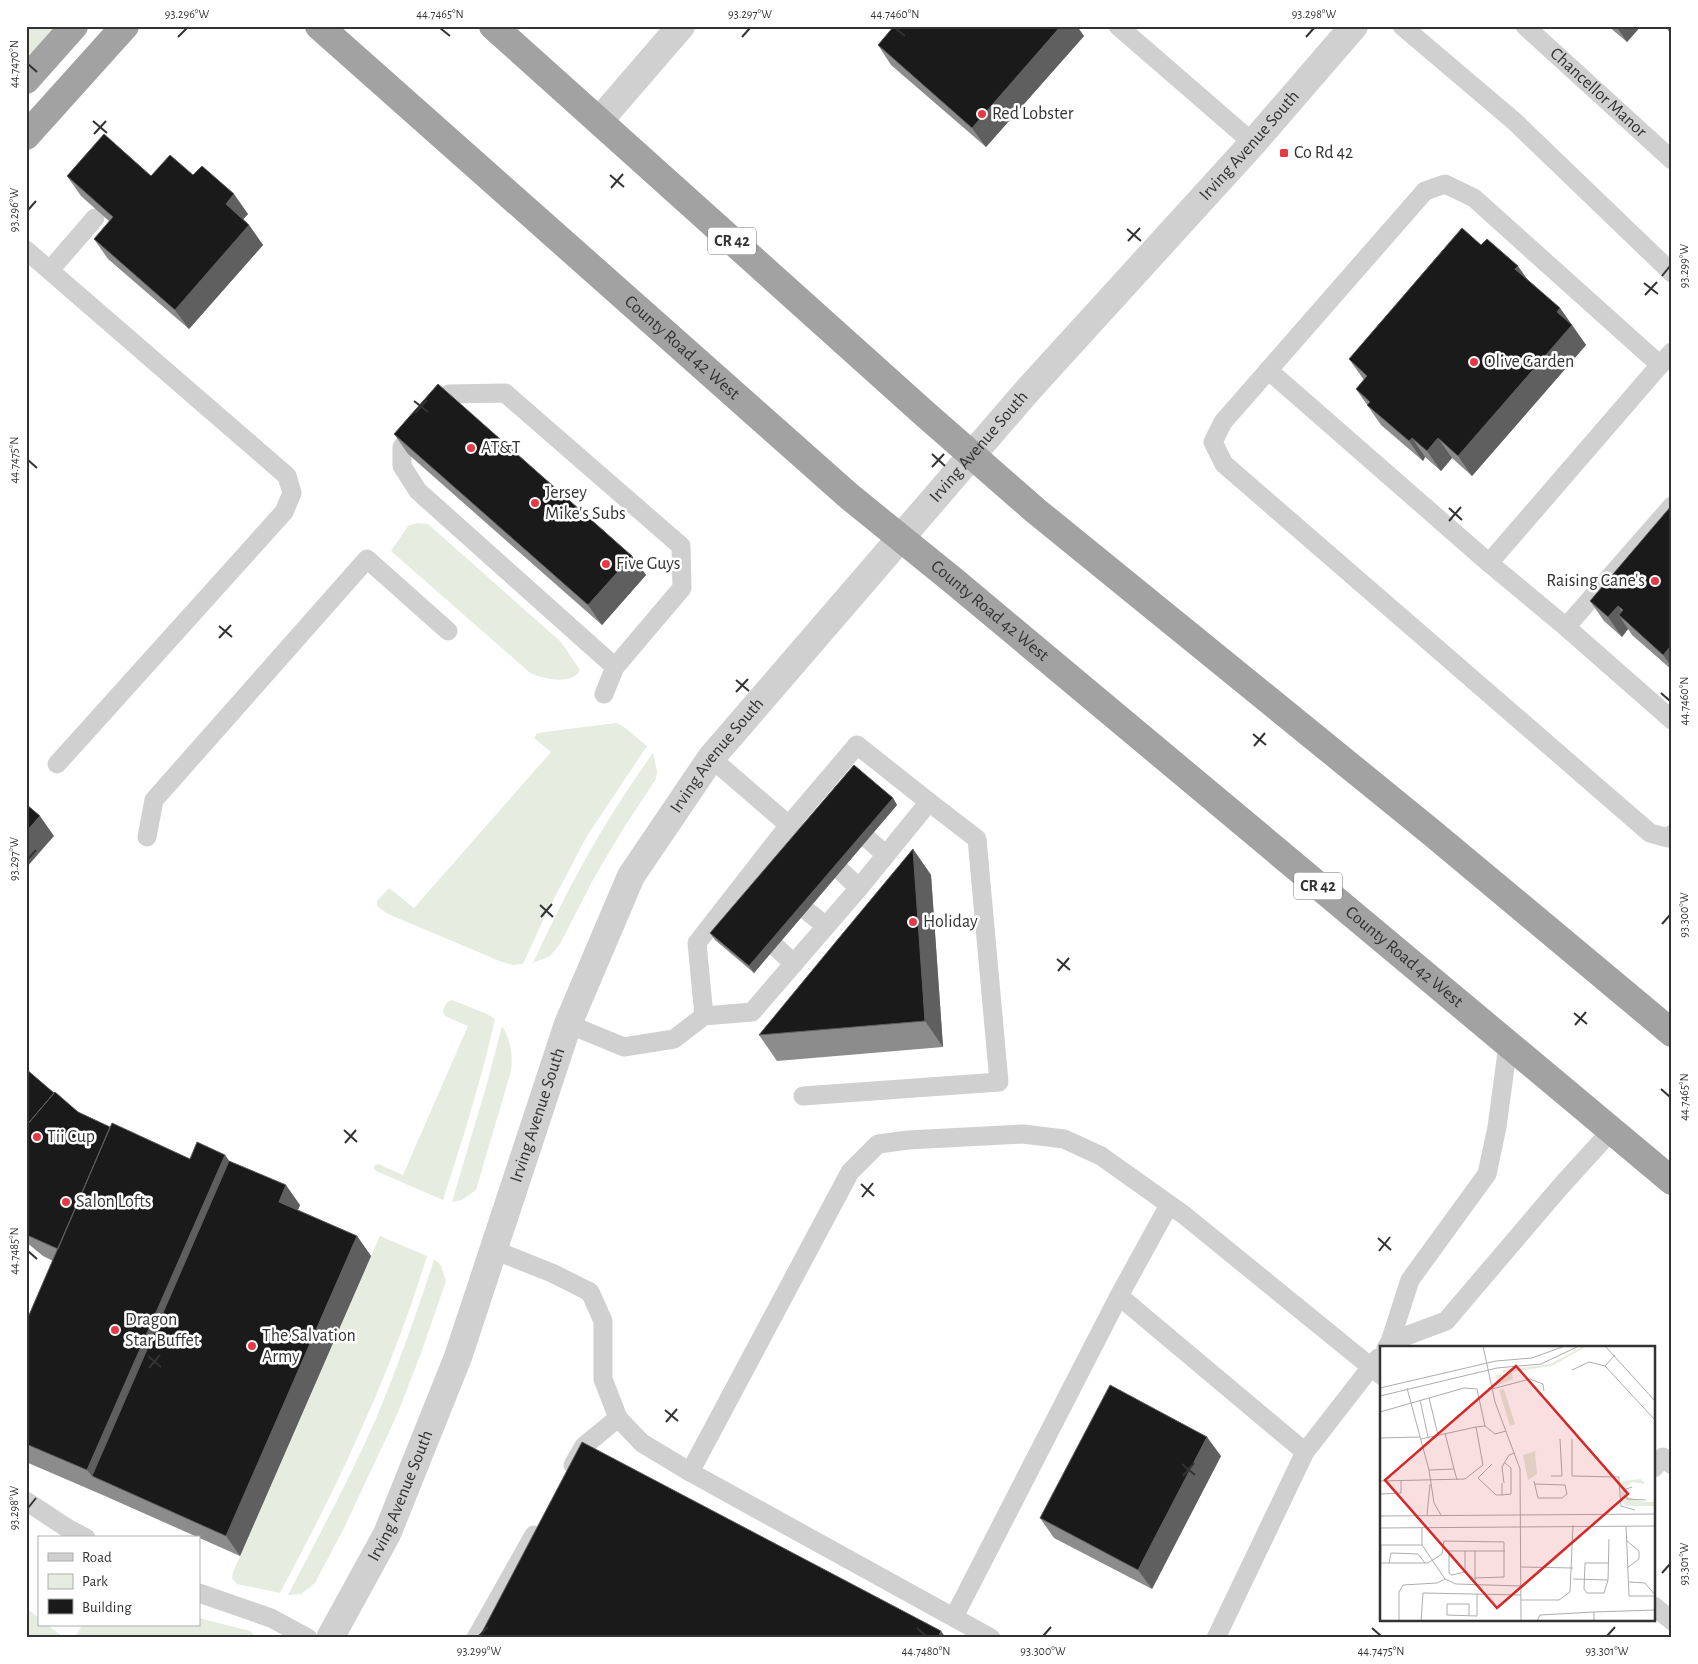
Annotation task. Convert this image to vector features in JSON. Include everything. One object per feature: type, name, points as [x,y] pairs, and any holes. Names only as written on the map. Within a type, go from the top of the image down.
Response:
[{"type":"highway","points":[[26,80],[74,26]]},
{"type":"highway","points":[[26,136],[125,26]]},
{"type":"highway","name":"CR 42","points":[[493,26],[1036,512],[1431,832],[1672,1033]]},
{"type":"highway","name":"County Road 42 West","points":[[319,28],[850,497],[1672,1181]]},
{"type":"street","points":[[599,121],[681,26]]},
{"type":"street","name":"Irving Avenue South","points":[[330,1638],[386,1534],[458,1357],[568,1024],[631,876],[711,758],[1035,383],[1252,143],[1354,26]]},
{"type":"lane","points":[[1118,26],[1252,143]]},
{"type":"lane","points":[[1402,26],[1514,121],[1672,273]]},
{"type":"lane","name":"Chancellor Manor","points":[[1525,26],[1672,160]]},
{"type":"lane","points":[[1489,563],[1666,358],[1474,198],[1445,184],[1425,191],[1223,422],[1213,442],[1224,464],[1650,833],[1668,838],[1672,834]]},
{"type":"lane","points":[[50,270],[95,218]]},
{"type":"lane","points":[[26,250],[286,476],[292,493],[284,512],[57,764]]},
{"type":"lane","points":[[1268,370],[1672,720]]},
{"type":"lane","points":[[604,694],[614,667],[682,588],[681,546],[505,392],[449,394],[402,447],[402,466],[418,491],[614,667]]},
{"type":"lane","points":[[1566,627],[1672,506]]},
{"type":"lane","points":[[147,837],[154,800],[367,559],[448,631]]},
{"type":"lane","points":[[704,1016],[697,943],[732,909],[824,799],[857,745],[977,839],[999,1082],[804,1096]]},
{"type":"lane","points":[[711,758],[796,831]]},
{"type":"lane","points":[[568,1024],[624,1047],[674,1039],[704,1016],[752,1012],[859,888],[929,802]]},
{"type":"lane","points":[[868,839],[886,855]]},
{"type":"lane","points":[[841,871],[859,888]]},
{"type":"lane","points":[[807,911],[826,926]]},
{"type":"lane","points":[[776,947],[794,964]]},
{"type":"lane","points":[[1386,1346],[1410,1280],[1487,1174],[1497,1127],[1508,1045]]},
{"type":"lane","points":[[1402,1346],[1446,1321],[1561,1186],[1611,1131]]},
{"type":"lane","points":[[690,1472],[850,1172],[878,1144],[908,1140],[1023,1134],[1064,1139],[1101,1156],[1380,1356]]},
{"type":"lane","points":[[954,1617],[1119,1296],[1169,1204]]},
{"type":"lane","points":[[494,1250],[552,1273],[590,1292],[603,1322],[603,1379],[618,1418],[642,1443],[690,1472],[991,1638]]},
{"type":"lane","points":[[1119,1296],[1305,1452]]},
{"type":"lane","points":[[1216,1638],[1305,1452],[1380,1359]]},
{"type":"lane","points":[[565,1479],[584,1446],[618,1418]]},
{"type":"lane","points":[[1656,1466],[1663,1458],[1672,1465]]},
{"type":"lane","points":[[26,1500],[82,1536]]},
{"type":"lane","points":[[476,1638],[542,1521]]},
{"type":"lane","points":[[200,1593],[271,1618],[308,1638]]},
{"type":"lane","points":[[1656,1608],[1672,1621]]},
{"type":"green space","points":[[26,26],[57,26],[26,60]]},
{"type":"green space","points":[[417,523],[428,524],[561,642],[580,670],[576,675],[564,680],[556,680],[529,672],[391,551],[408,526]]},
{"type":"green space","points":[[616,723],[624,727],[647,746],[587,836],[547,912],[523,964],[513,965],[502,962],[388,914],[377,906],[377,901],[389,888],[414,908],[551,752],[534,738],[537,733]]},
{"type":"green space","points":[[653,753],[657,771],[656,779],[595,876],[560,944],[550,956],[533,963],[559,908],[588,855],[619,803]]},
{"type":"green space","points":[[452,1000],[495,1019],[465,1131],[443,1200],[376,1171],[374,1166],[378,1164],[403,1175],[468,1026],[445,1016],[443,1012],[445,1006]]},
{"type":"green space","points":[[502,1026],[511,1047],[511,1071],[476,1190],[462,1200],[452,1202],[488,1080]]},
{"type":"green space","points":[[380,1236],[427,1256],[413,1300],[380,1386],[343,1470],[280,1593],[237,1584],[232,1578],[233,1572]]},
{"type":"green space","points":[[434,1260],[441,1266],[446,1281],[397,1415],[344,1528],[315,1583],[301,1594],[288,1595],[344,1487],[375,1421],[406,1342]]},
{"type":"green space","points":[[26,1608],[38,1617],[38,1626],[49,1626],[64,1638],[26,1638]]},
{"type":"green space","points":[[200,1618],[250,1631],[256,1637],[255,1638],[75,1637],[81,1626],[200,1626]]},
{"type":"building","name":"Red Lobster","points":[[894,26],[1061,26],[972,128],[878,45]]},
{"type":"building","points":[[104,134],[151,176],[170,155],[193,175],[202,166],[234,194],[226,204],[249,225],[175,310],[94,239],[113,217],[67,176]]},
{"type":"building","name":"Olive Garden","points":[[1462,228],[1481,245],[1487,239],[1518,266],[1515,269],[1560,308],[1557,312],[1572,325],[1458,456],[1438,438],[1427,451],[1412,438],[1409,441],[1367,405],[1370,402],[1356,389],[1367,376],[1349,359]]},
{"type":"building","points":[[438,384],[632,556],[588,605],[394,434]]},
{"type":"building","points":[[1672,505],[1672,645],[1663,655],[1619,615],[1623,610],[1618,606],[1608,617],[1590,601]]},
{"type":"building","points":[[854,765],[893,798],[749,966],[710,933]]},
{"type":"building","points":[[26,804],[40,816],[26,832]]},
{"type":"building","points":[[913,849],[925,1021],[759,1035],[834,944]]},
{"type":"building","points":[[26,1069],[54,1093],[26,1126]]},
{"type":"building","name":"Salon Lofts","points":[[55,1092],[78,1112],[110,1127],[58,1249],[26,1234],[26,1126]]},
{"type":"building","name":"Dragon Star Buffet","points":[[112,1123],[190,1159],[197,1142],[225,1155],[87,1470],[26,1444],[26,1322]]},
{"type":"building","name":"The Salvation Army","points":[[229,1161],[286,1185],[279,1202],[357,1236],[226,1536],[92,1476]]},
{"type":"building","points":[[1110,1385],[1207,1437],[1138,1570],[1040,1518]]},
{"type":"building","points":[[582,1442],[941,1631],[938,1638],[479,1638]]},
{"type":"place","name":"Red Lobster","points":[[982,114]]},
{"type":"place","name":"Co Rd 42","points":[[1284,153]]},
{"type":"place","name":"Olive Garden","points":[[1474,362]]},
{"type":"place","name":"AT&T","points":[[471,448]]},
{"type":"place","name":"Jersey Mike's Subs","points":[[535,503]]},
{"type":"place","name":"Five Guys","points":[[606,564]]},
{"type":"place","name":"Raising Cane's","points":[[1655,581]]},
{"type":"place","name":"Holiday","points":[[913,922]]},
{"type":"place","name":"Tii Cup","points":[[37,1137]]},
{"type":"place","name":"Salon Lofts","points":[[66,1202]]},
{"type":"place","name":"Dragon Star Buffet","points":[[115,1330]]},
{"type":"place","name":"The Salvation Army","points":[[252,1346]]}]
